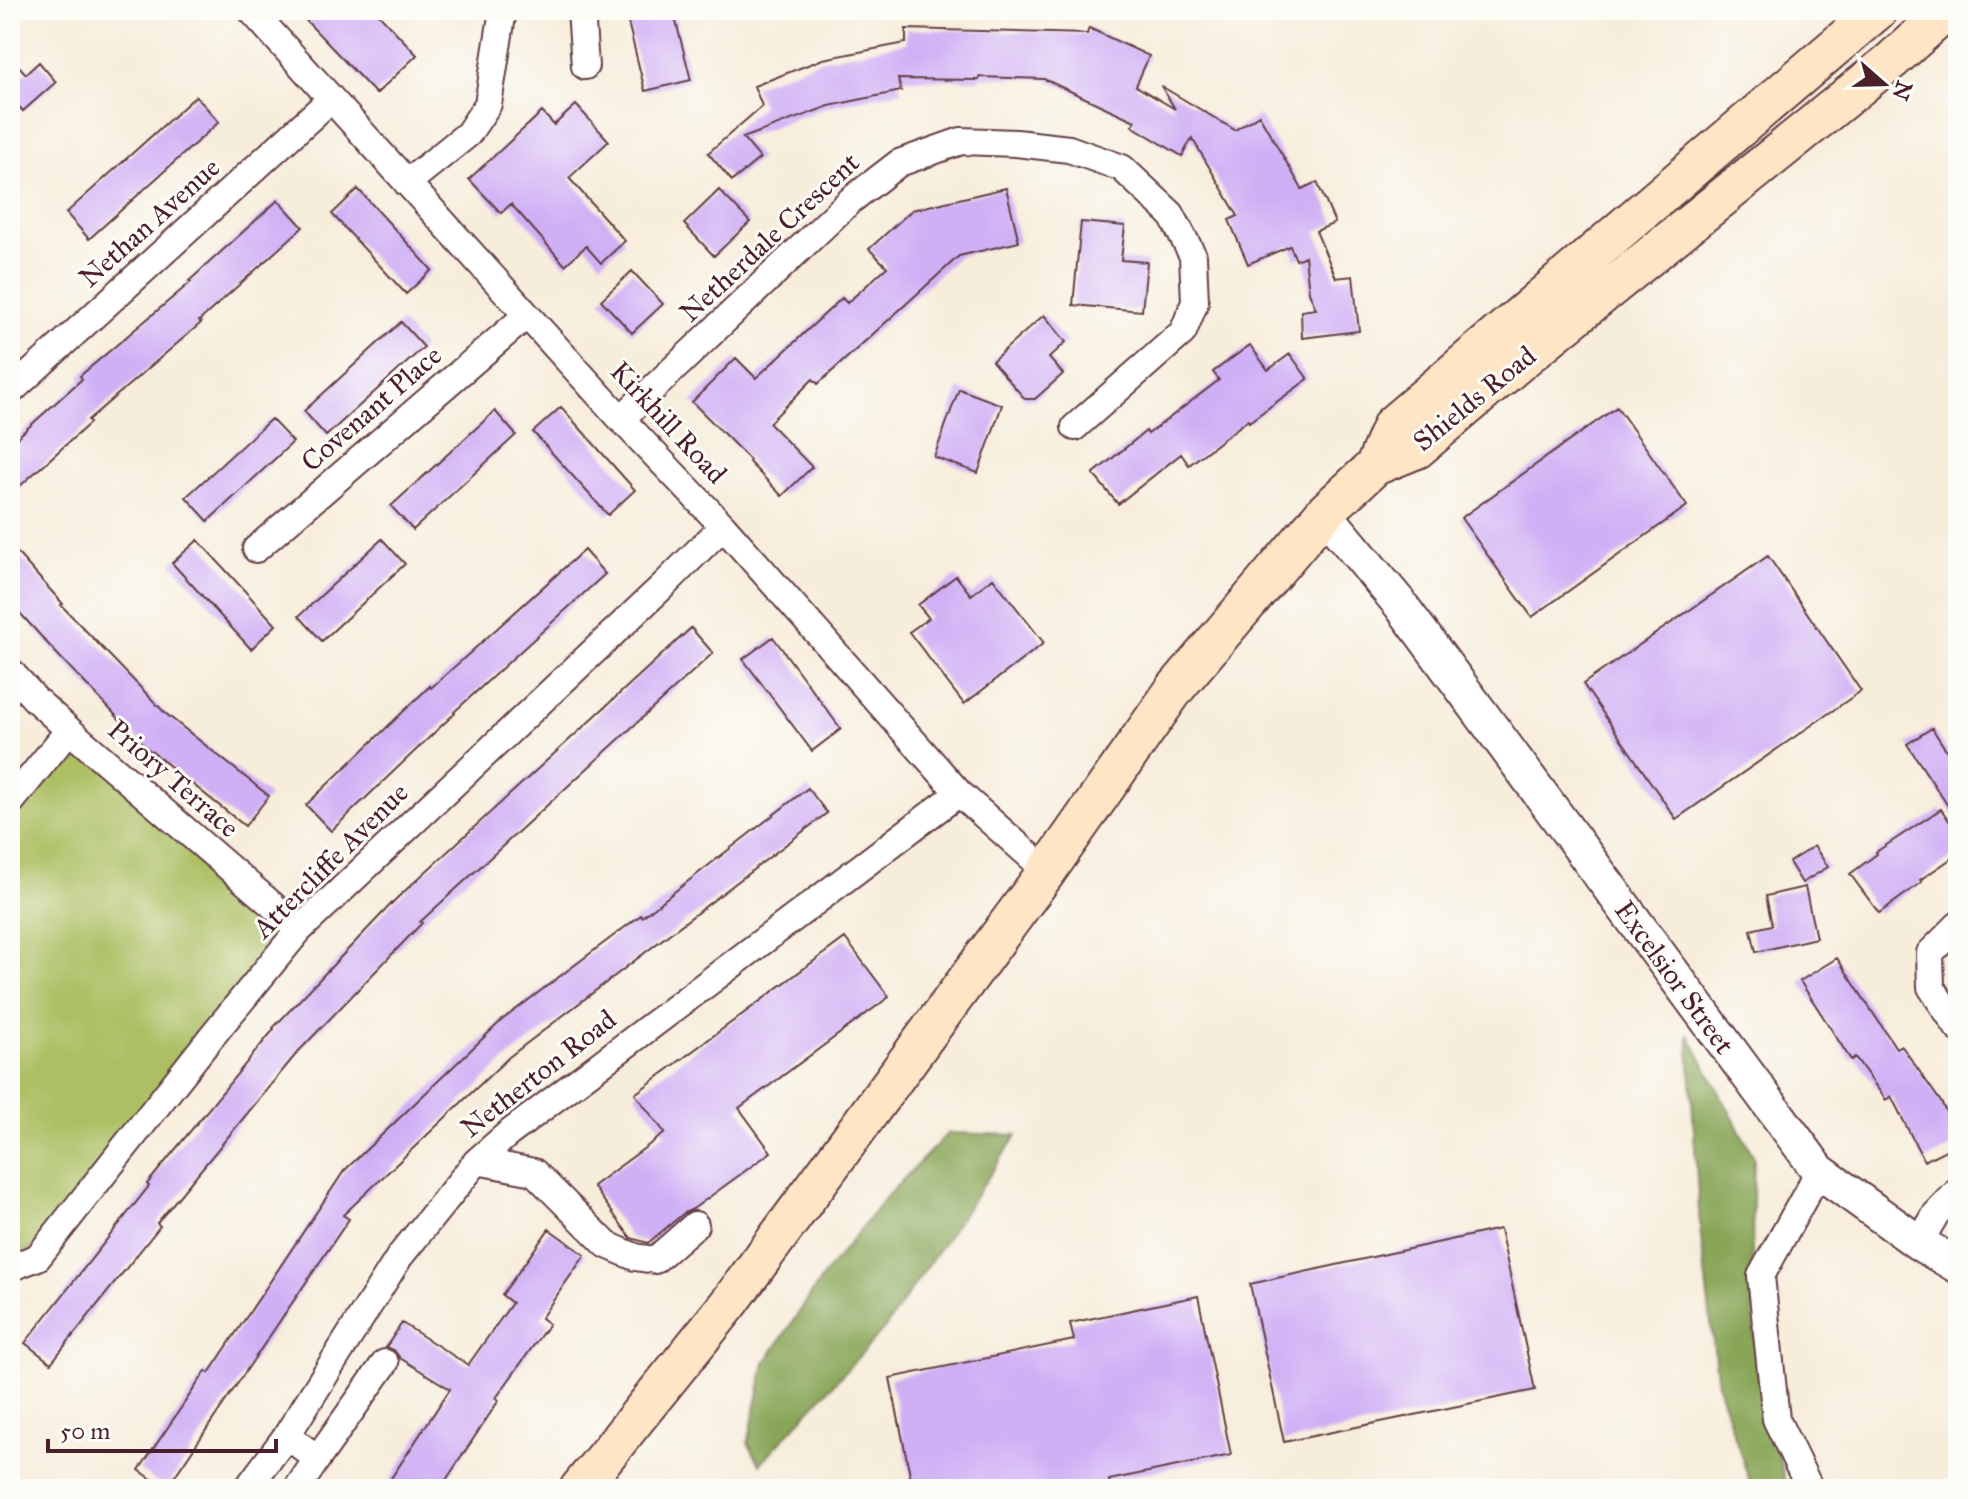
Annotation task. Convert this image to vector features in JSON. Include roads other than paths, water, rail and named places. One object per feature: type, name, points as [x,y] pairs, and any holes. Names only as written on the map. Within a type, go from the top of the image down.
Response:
[{"type":"main road","name":"Shields Road","points":[[1375,466],[1392,425],[1878,10]]},
{"type":"main road","name":"Shields Road","points":[[1375,466],[1417,449],[1518,363],[1891,61],[1948,10]]},
{"type":"main road","points":[[579,1489],[730,1302],[1047,871],[1174,690],[1324,513],[1375,466]]},
{"type":"street","name":"Kirkhill Road","points":[[251,10],[621,419],[723,526],[959,793],[1047,871]]},
{"type":"street","points":[[407,183],[468,134],[488,104],[503,10]]},
{"type":"street","points":[[581,10],[585,66]]},
{"type":"street","name":"Nethan Avenue","points":[[10,392],[331,99]]},
{"type":"street","name":"Netherdale Crescent","points":[[621,419],[851,200],[899,163],[961,141],[1069,149],[1122,168],[1171,214],[1193,256],[1195,302],[1183,332],[1075,427]]},
{"type":"street","name":"Covenant Place","points":[[256,549],[527,315]]},
{"type":"street","name":"Excelsior Street","points":[[1324,513],[1400,604],[1819,1171],[1919,1243],[1958,1266]]},
{"type":"street","name":"Attercliffe Avenue","points":[[13,1267],[38,1257],[299,930],[723,526]]},
{"type":"street","name":"Priory Terrace","points":[[10,671],[69,730],[299,930]]},
{"type":"street","points":[[10,803],[69,730]]},
{"type":"street","name":"Netherton Road","points":[[247,1489],[287,1435],[400,1256],[477,1161],[508,1134],[959,793]]},
{"type":"street","points":[[1958,925],[1930,953],[1931,987],[1958,1028]]},
{"type":"street","points":[[477,1161],[534,1172],[607,1245],[635,1257],[655,1260],[695,1225]]},
{"type":"street","points":[[1810,1489],[1776,1419],[1761,1276],[1819,1171]]},
{"type":"street","points":[[1919,1243],[1936,1214],[1958,1191]]},
{"type":"street","points":[[297,1489],[385,1363]]},
{"type":"street","points":[[287,1435],[317,1459]]}]
